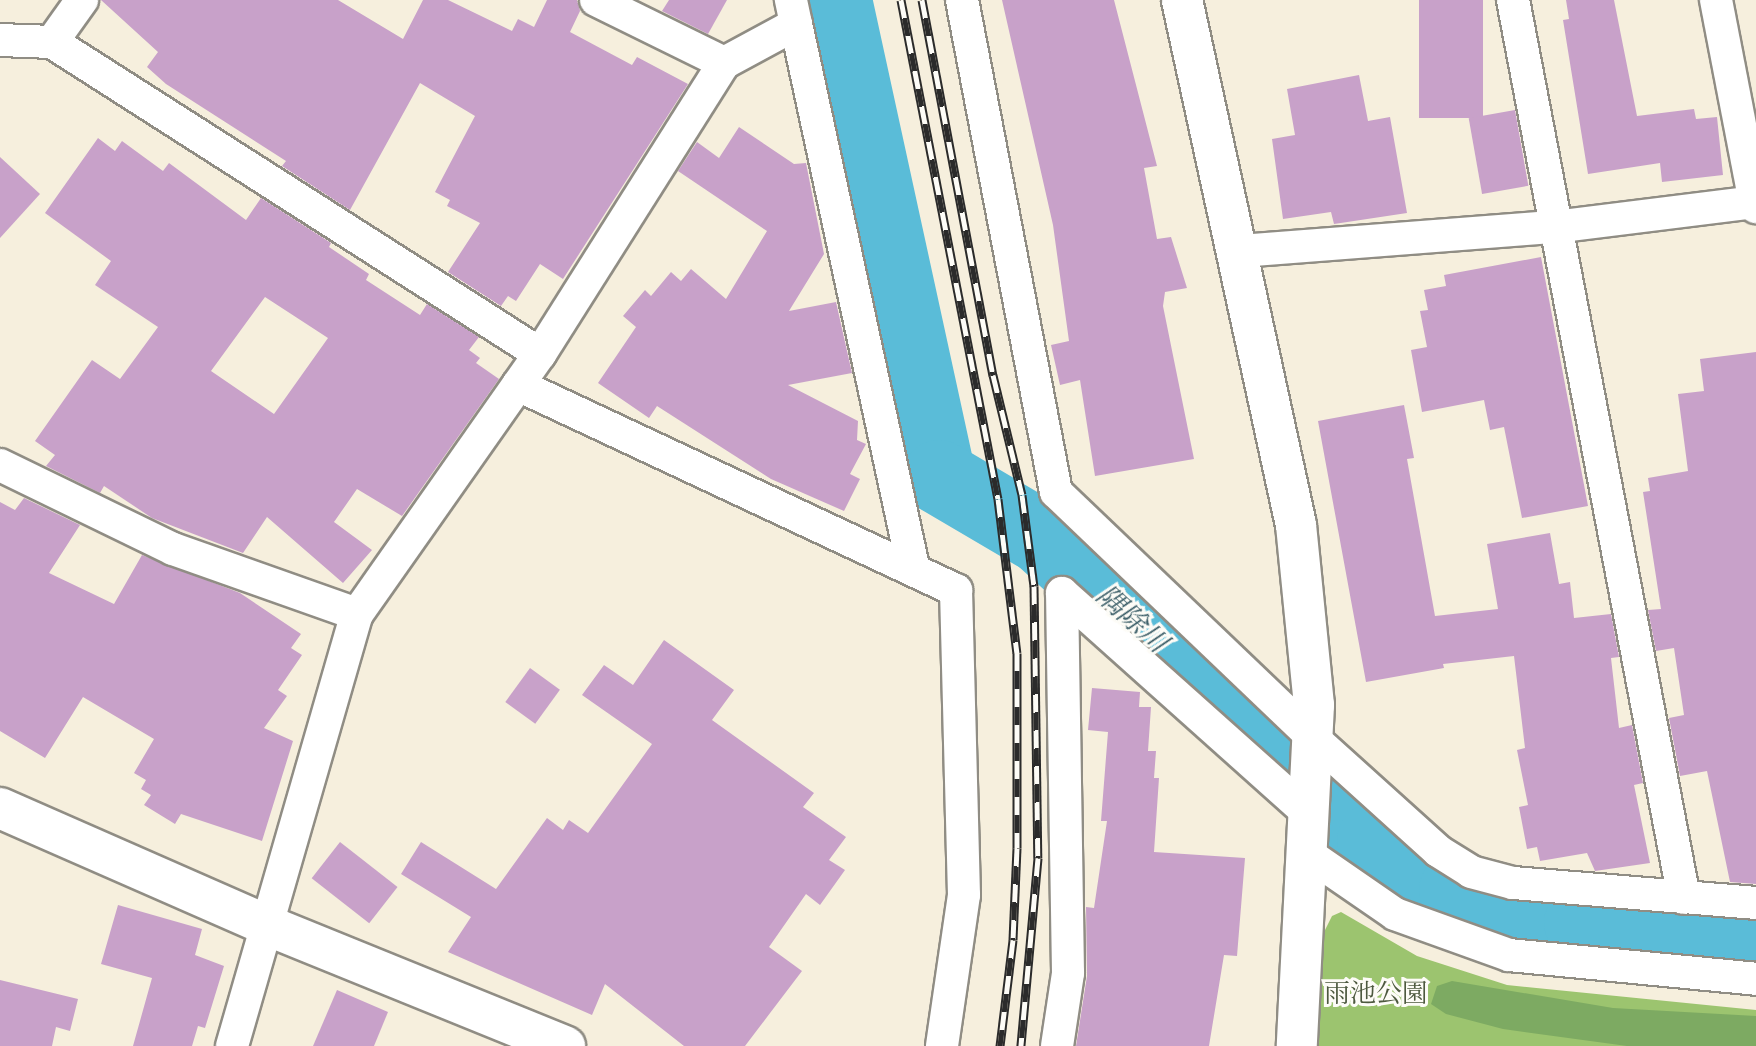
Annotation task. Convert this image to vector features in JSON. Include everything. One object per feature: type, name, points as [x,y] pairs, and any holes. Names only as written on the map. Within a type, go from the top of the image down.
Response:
[{"type":"street","points":[[52,42],[82,0]]},
{"type":"street","points":[[596,0],[724,63]]},
{"type":"street","points":[[962,0],[1056,492],[1312,747],[1438,851],[1471,872],[1513,883],[1756,903]]},
{"type":"street","points":[[1182,0],[1240,251],[1296,525],[1314,705],[1297,1046]]},
{"type":"street","points":[[1513,0],[1684,898]]},
{"type":"street","points":[[1240,251],[1555,227],[1756,204],[1716,0]]},
{"type":"street","points":[[232,1046],[264,924],[357,614],[540,354],[724,63],[793,12],[913,567]]},
{"type":"street","points":[[0,40],[52,42],[540,354]]},
{"type":"street","points":[[518,385],[913,567],[956,590],[964,895],[942,1046]]},
{"type":"street","points":[[0,465],[173,549],[357,614]]},
{"type":"street","points":[[1057,1046],[1068,973],[1062,593],[1310,806]]},
{"type":"street","points":[[0,808],[264,924],[565,1046]]},
{"type":"street","points":[[1308,854],[1395,914],[1509,955],[1756,979]]},
{"type":"green space","name":"雨池公園","points":[[1341,912],[1417,956],[1507,985],[1756,1010],[1756,1046],[1315,1046],[1324,932],[1332,916]]},
{"type":"green space","points":[[1452,981],[1613,1008],[1756,1016],[1756,1046],[1627,1046],[1503,1029],[1446,1014],[1431,1004],[1437,986]]},
{"type":"building","points":[[101,0],[338,0],[403,39],[423,0],[448,0],[512,31],[518,19],[534,27],[547,0],[577,0],[580,11],[570,32],[632,65],[637,57],[688,84],[563,279],[540,264],[516,301],[508,296],[501,306],[448,272],[480,223],[447,206],[450,200],[435,192],[475,116],[420,83],[350,210],[282,166],[286,161],[166,84],[147,67],[158,52]]},
{"type":"building","points":[[669,0],[727,0],[708,34],[662,11]]},
{"type":"building","points":[[1002,0],[1114,0],[1157,166],[1144,168],[1157,239],[1171,237],[1187,288],[1165,292],[1163,306],[1194,459],[1095,476],[1080,380],[1060,385],[1051,345],[1069,341],[1053,225]]},
{"type":"building","points":[[1419,0],[1483,0],[1483,118],[1419,118]]},
{"type":"building","points":[[1566,0],[1614,0],[1637,116],[1694,109],[1696,119],[1717,117],[1723,175],[1662,182],[1660,163],[1588,174],[1563,20],[1569,19]]},
{"type":"building","points":[[1359,75],[1368,121],[1390,117],[1407,213],[1334,224],[1331,212],[1283,219],[1272,139],[1295,135],[1287,89]]},
{"type":"building","points":[[1515,110],[1528,186],[1482,194],[1469,118]]},
{"type":"building","points":[[739,127],[794,164],[806,163],[824,254],[789,311],[836,302],[852,373],[788,385],[858,421],[857,440],[866,444],[850,474],[860,479],[844,511],[771,479],[657,406],[649,418],[598,383],[636,327],[623,316],[645,290],[651,296],[671,272],[681,281],[691,269],[726,299],[767,231],[678,171],[697,142],[719,158]]},
{"type":"building","points":[[98,138],[115,151],[122,141],[163,171],[169,163],[246,220],[261,198],[331,243],[329,247],[369,274],[366,280],[420,315],[427,304],[479,337],[469,350],[480,358],[476,363],[499,379],[402,516],[357,489],[334,522],[372,550],[343,583],[267,517],[243,553],[152,518],[104,486],[100,493],[46,466],[55,455],[35,441],[92,360],[120,379],[158,327],[95,285],[111,261],[45,213]],"holes":[[[265,297],[328,338],[274,414],[211,371]]]},
{"type":"building","points":[[0,157],[40,194],[0,238]]},
{"type":"building","points":[[1541,257],[1588,506],[1522,518],[1504,427],[1490,430],[1484,400],[1422,412],[1411,350],[1427,347],[1420,311],[1428,310],[1424,290],[1446,286],[1444,275]]},
{"type":"building","points":[[1756,352],[1756,884],[1730,882],[1707,771],[1680,776],[1669,718],[1684,715],[1674,648],[1656,651],[1648,610],[1661,609],[1643,492],[1650,491],[1648,478],[1688,471],[1678,394],[1704,391],[1700,359]]},
{"type":"building","points":[[1404,405],[1414,458],[1407,459],[1435,616],[1498,609],[1487,544],[1550,533],[1559,584],[1570,582],[1574,618],[1611,614],[1619,657],[1611,658],[1619,728],[1632,725],[1643,783],[1634,785],[1650,863],[1595,871],[1587,853],[1540,861],[1537,847],[1527,849],[1519,807],[1528,805],[1517,750],[1525,748],[1514,656],[1443,664],[1444,668],[1366,682],[1318,421]]},
{"type":"building","points":[[24,498],[80,525],[49,573],[114,604],[142,555],[240,593],[301,634],[291,648],[302,655],[278,690],[287,696],[264,728],[293,741],[262,841],[181,814],[175,824],[144,805],[151,795],[141,789],[146,780],[134,773],[154,739],[83,697],[45,758],[0,731],[0,502],[15,510]]},
{"type":"building","points":[[664,640],[734,690],[712,720],[814,793],[803,807],[846,837],[829,860],[845,870],[820,905],[806,894],[769,947],[802,971],[745,1046],[684,1046],[605,984],[592,1015],[448,952],[471,917],[401,874],[421,842],[496,889],[547,818],[563,830],[569,820],[588,833],[652,744],[582,695],[604,665],[633,685]]},
{"type":"building","points":[[530,668],[560,690],[535,724],[505,702]]},
{"type":"building","points":[[1092,688],[1140,692],[1139,707],[1151,707],[1148,751],[1156,751],[1154,778],[1159,778],[1154,852],[1245,858],[1237,956],[1224,955],[1209,1046],[1076,1046],[1087,976],[1086,907],[1094,908],[1107,821],[1101,821],[1108,732],[1088,730]]},
{"type":"building","points":[[340,842],[398,887],[369,923],[312,878]]},
{"type":"building","points":[[118,905],[202,929],[195,955],[224,966],[205,1028],[198,1026],[192,1046],[133,1046],[152,978],[101,964]]},
{"type":"building","points":[[0,980],[78,999],[70,1031],[56,1027],[52,1046],[0,1046]]},
{"type":"building","points":[[337,990],[388,1012],[374,1046],[313,1046]]},
{"type":"waterway","name":"隅除川","points":[[835,0],[939,477],[1041,537],[1374,840],[1456,890],[1581,923],[1756,934]]},
{"type":"railway","points":[[901,0],[998,499],[1017,653],[1017,848],[1013,940],[1000,1046]]},
{"type":"railway","points":[[922,0],[993,375],[1022,495],[1034,586],[1038,858],[1021,1046]]}]
